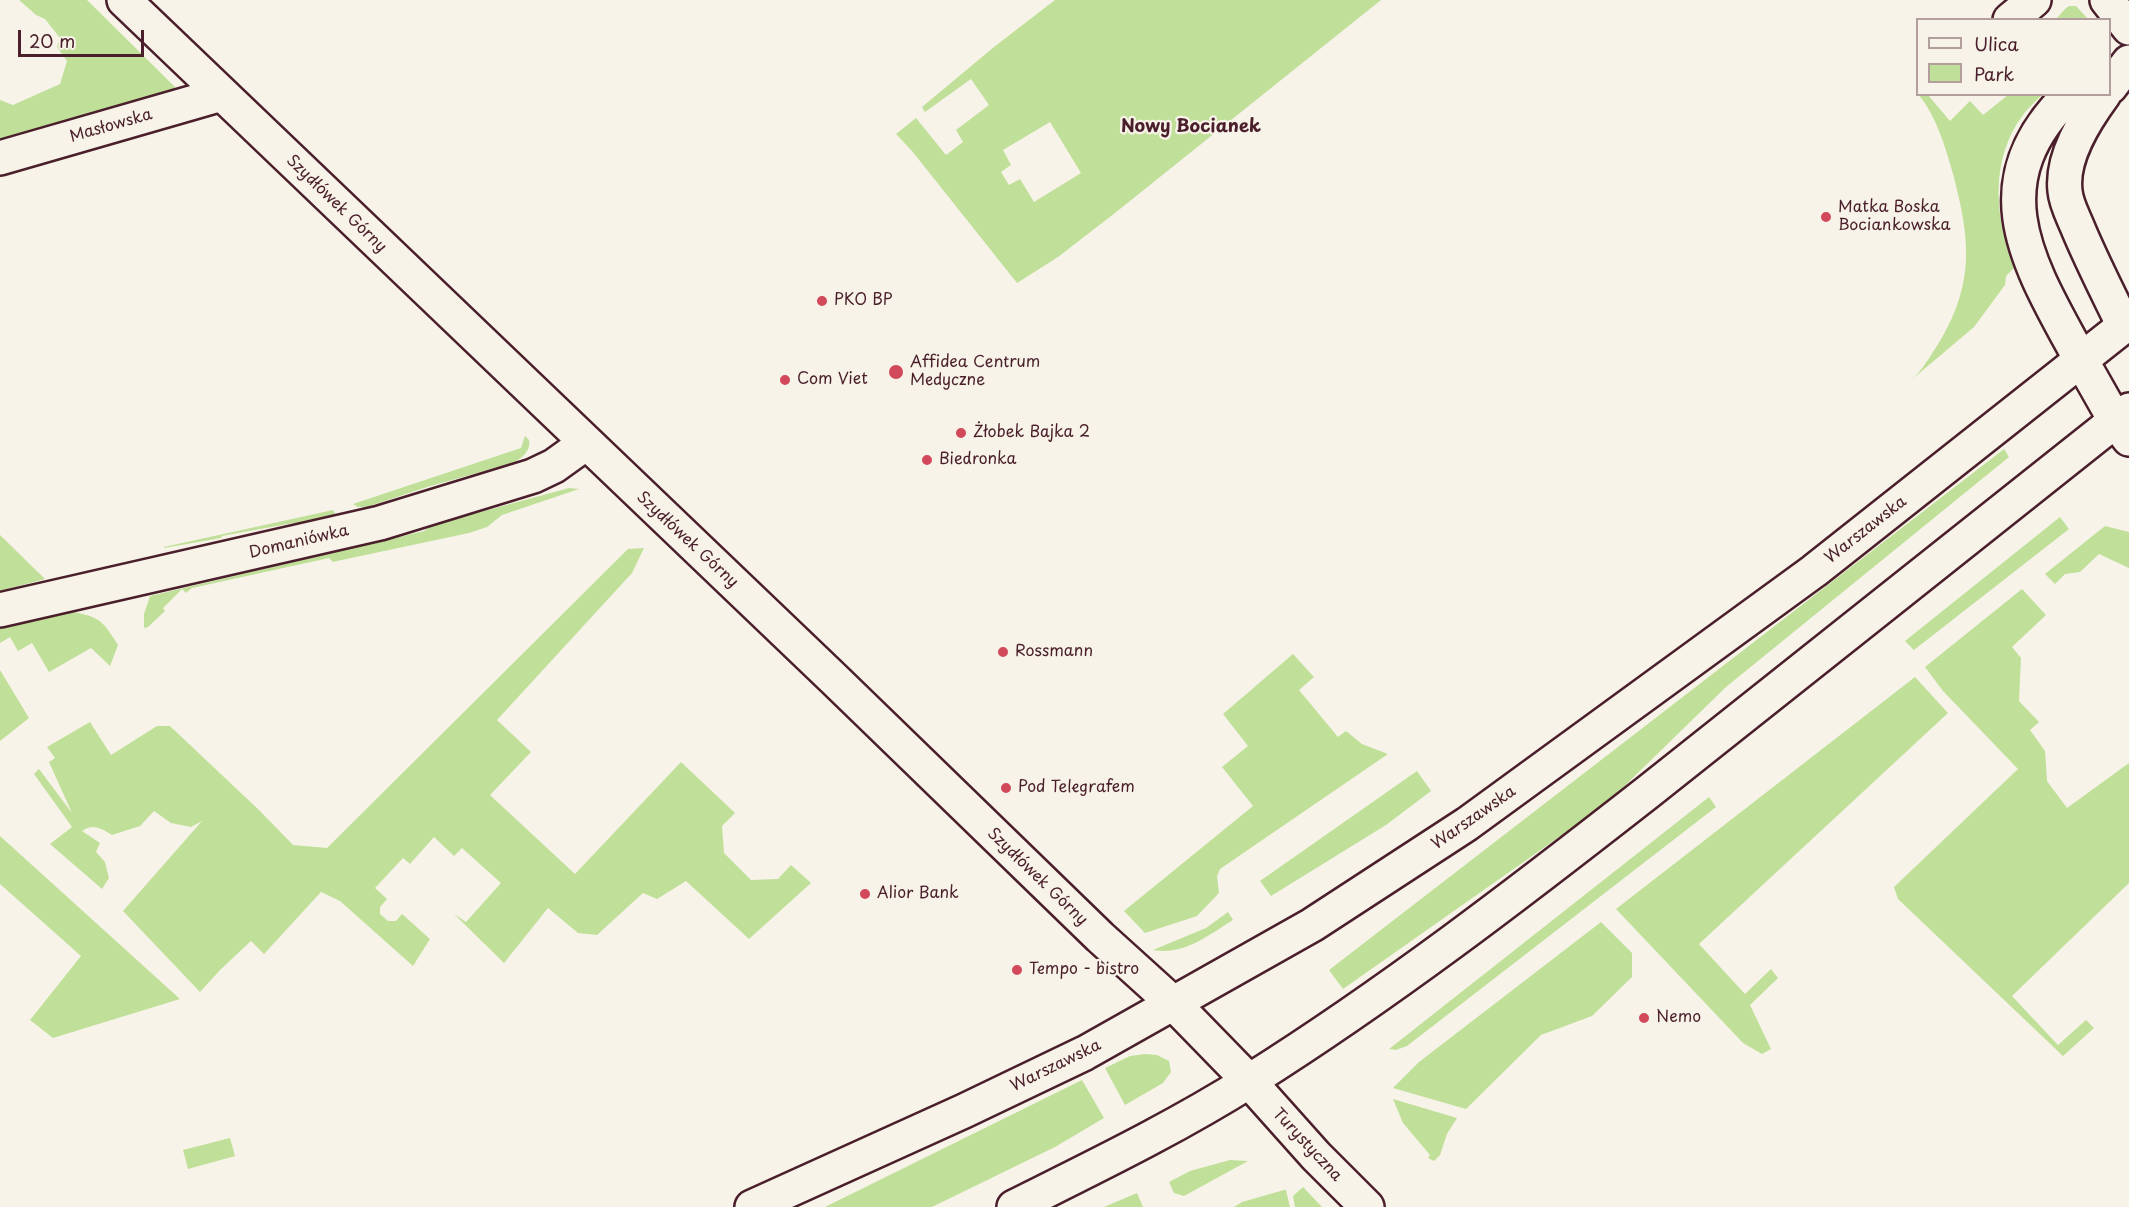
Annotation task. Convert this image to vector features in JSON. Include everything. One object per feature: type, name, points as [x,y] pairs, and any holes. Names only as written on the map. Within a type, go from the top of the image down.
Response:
[{"type":"street","name":"Szydłówek Górny","points":[[123,0],[826,671],[1100,937],[1174,1004],[1249,1081]]},
{"type":"street","points":[[2012,18],[2034,0]]},
{"type":"street","points":[[2107,0],[2129,28]]},
{"type":"street","points":[[2111,63],[2129,52]]},
{"type":"street","points":[[2111,84],[2129,62]]},
{"type":"street","name":"Masłowska","points":[[0,158],[222,94]]},
{"type":"street","points":[[1014,1207],[1135,1147],[1249,1081],[1326,1031],[1501,907],[2124,423],[2081,360],[2034,271],[2024,240],[2018,203],[2023,165],[2038,131],[2068,96]]},
{"type":"street","points":[[2103,96],[2079,133],[2066,174],[2065,189],[2067,201],[2084,243],[2127,327]]},
{"type":"street","name":"Warszawska","points":[[752,1207],[964,1111],[1085,1053],[1289,940],[1467,824],[1814,571],[2081,360],[2127,327]]},
{"type":"street","name":"Domaniówka","points":[[0,610],[380,524],[533,476],[555,466],[586,443]]},
{"type":"street","name":"Turystyczna","points":[[1249,1081],[1367,1207]]},
{"type":"green space","points":[[19,0],[87,0],[175,87],[169,101],[0,151],[0,100],[13,105],[60,84],[67,61],[57,47],[60,38],[45,19],[36,15]]},
{"type":"green space","points":[[1055,0],[1381,0],[1115,213],[1058,257],[1017,283],[896,134],[916,118],[946,155],[963,142],[956,130],[989,105],[971,79],[925,112],[922,107]],"holes":[[[1050,122],[1081,173],[1034,202],[1020,179],[1009,185],[1001,172],[1011,165],[1003,150]]]},
{"type":"green space","points":[[2069,6],[2076,6],[2087,18],[2057,18]]},
{"type":"green space","points":[[1920,96],[1929,96],[1950,121],[1970,101],[1983,115],[2007,96],[2041,96],[2025,112],[2012,132],[2000,170],[2000,210],[2014,268],[2006,276],[2005,285],[1974,327],[1910,381],[1930,357],[1951,320],[1964,279],[1966,259],[1963,219],[1953,174],[1936,123]]},
{"type":"green space","points":[[525,436],[529,440],[527,451],[513,463],[427,487],[367,507],[358,507],[353,504],[521,448]]},
{"type":"green space","points":[[2004,449],[2009,457],[1726,687],[1606,804],[1343,989],[1329,970]]},
{"type":"green space","points":[[569,488],[579,489],[502,515],[487,527],[469,533],[333,562],[329,558],[192,588],[186,593],[182,589],[163,608],[165,611],[144,628],[144,614],[150,596],[424,531],[466,516]]},
{"type":"green space","points":[[333,510],[334,516],[301,526],[293,523],[164,548],[164,547]]},
{"type":"green space","points":[[2060,517],[2069,529],[1914,650],[1905,641]]},
{"type":"green space","points":[[2105,526],[2129,532],[2129,568],[2099,554],[2080,572],[2065,574],[2055,584],[2045,574]]},
{"type":"green space","points":[[0,535],[45,579],[0,591]]},
{"type":"green space","points":[[644,548],[632,573],[497,720],[531,752],[490,795],[575,874],[681,762],[735,813],[722,826],[724,853],[751,880],[778,879],[791,865],[811,883],[749,939],[686,881],[657,899],[643,893],[597,935],[578,933],[548,908],[504,963],[454,914],[466,922],[501,883],[462,848],[454,856],[434,837],[410,864],[403,858],[375,888],[387,899],[380,907],[380,914],[388,921],[396,921],[402,914],[430,939],[413,966],[340,901],[321,892],[264,954],[251,941],[200,992],[123,911],[202,821],[191,827],[171,823],[154,811],[140,826],[112,835],[97,827],[90,827],[82,831],[100,843],[96,852],[105,862],[109,878],[102,889],[50,844],[72,827],[34,774],[39,769],[72,813],[49,762],[55,758],[47,747],[90,722],[111,755],[157,726],[170,726],[293,845],[327,848],[628,549]]},
{"type":"green space","points":[[2022,589],[2046,615],[2012,647],[2021,658],[2019,701],[2039,722],[2030,730],[2045,751],[2047,781],[2067,808],[2129,763],[2129,883],[2012,996],[2058,1045],[2086,1020],[2094,1028],[2063,1056],[1898,899],[1894,887],[2018,769],[1943,691],[1925,667]]},
{"type":"green space","points":[[64,610],[90,616],[106,628],[118,645],[110,666],[91,648],[49,672],[32,643],[18,651],[10,637],[0,643],[0,625]]},
{"type":"green space","points":[[1293,654],[1314,677],[1299,690],[1338,737],[1346,731],[1362,744],[1388,754],[1220,869],[1217,876],[1219,893],[1197,916],[1145,933],[1124,911],[1253,806],[1222,767],[1248,746],[1223,714]]},
{"type":"green space","points":[[0,670],[29,718],[0,741]]},
{"type":"green space","points":[[1915,677],[1948,713],[1699,944],[1745,994],[1771,969],[1778,978],[1750,1005],[1771,1049],[1762,1054],[1743,1043],[1616,909]]},
{"type":"green space","points":[[1417,771],[1431,791],[1386,825],[1271,896],[1260,881]]},
{"type":"green space","points":[[1709,797],[1716,807],[1407,1046],[1396,1050],[1389,1049]]},
{"type":"green space","points":[[0,836],[180,999],[53,1038],[30,1020],[81,956],[0,884]]},
{"type":"green space","points":[[1228,912],[1233,920],[1205,938],[1175,950],[1153,950],[1206,928]]},
{"type":"green space","points":[[1601,922],[1632,953],[1632,977],[1592,1016],[1541,1035],[1466,1109],[1393,1088],[1419,1062]]},
{"type":"green space","points":[[1157,1055],[1169,1061],[1171,1072],[1163,1083],[1125,1105],[1105,1068],[1130,1056]]},
{"type":"green space","points":[[1082,1080],[1104,1118],[1055,1147],[932,1207],[825,1207]]},
{"type":"green space","points":[[1393,1099],[1457,1118],[1447,1134],[1440,1155],[1434,1161],[1428,1158],[1430,1155],[1403,1123]]},
{"type":"green space","points":[[230,1138],[235,1156],[188,1169],[183,1150]]},
{"type":"green space","points":[[1230,1160],[1248,1161],[1184,1196],[1174,1193],[1169,1182],[1190,1171]]},
{"type":"green space","points":[[1303,1187],[1322,1207],[1295,1207],[1293,1196]]},
{"type":"green space","points":[[1286,1190],[1290,1207],[1234,1207],[1242,1202]]},
{"type":"green space","points":[[1137,1193],[1143,1207],[1104,1207]]},
{"type":"place","name":"Matka Boska Bociankowska","points":[[1826,217]]},
{"type":"place","name":"PKO BP","points":[[822,301]]},
{"type":"place","name":"Affidea Centrum Medyczne","points":[[896,372]]},
{"type":"place","name":"Com Viet","points":[[785,380]]},
{"type":"place","name":"Żłobek Bajka 2","points":[[961,433]]},
{"type":"place","name":"Biedronka","points":[[927,460]]},
{"type":"place","name":"Rossmann","points":[[1003,652]]},
{"type":"place","name":"Pod Telegrafem","points":[[1006,788]]},
{"type":"place","name":"Alior Bank","points":[[865,894]]},
{"type":"place","name":"Tempo - bistro","points":[[1017,970]]},
{"type":"place","name":"Nemo","points":[[1644,1018]]},
{"type":"district","name":"Nowy Bocianek","points":[[1191,127]]}]
